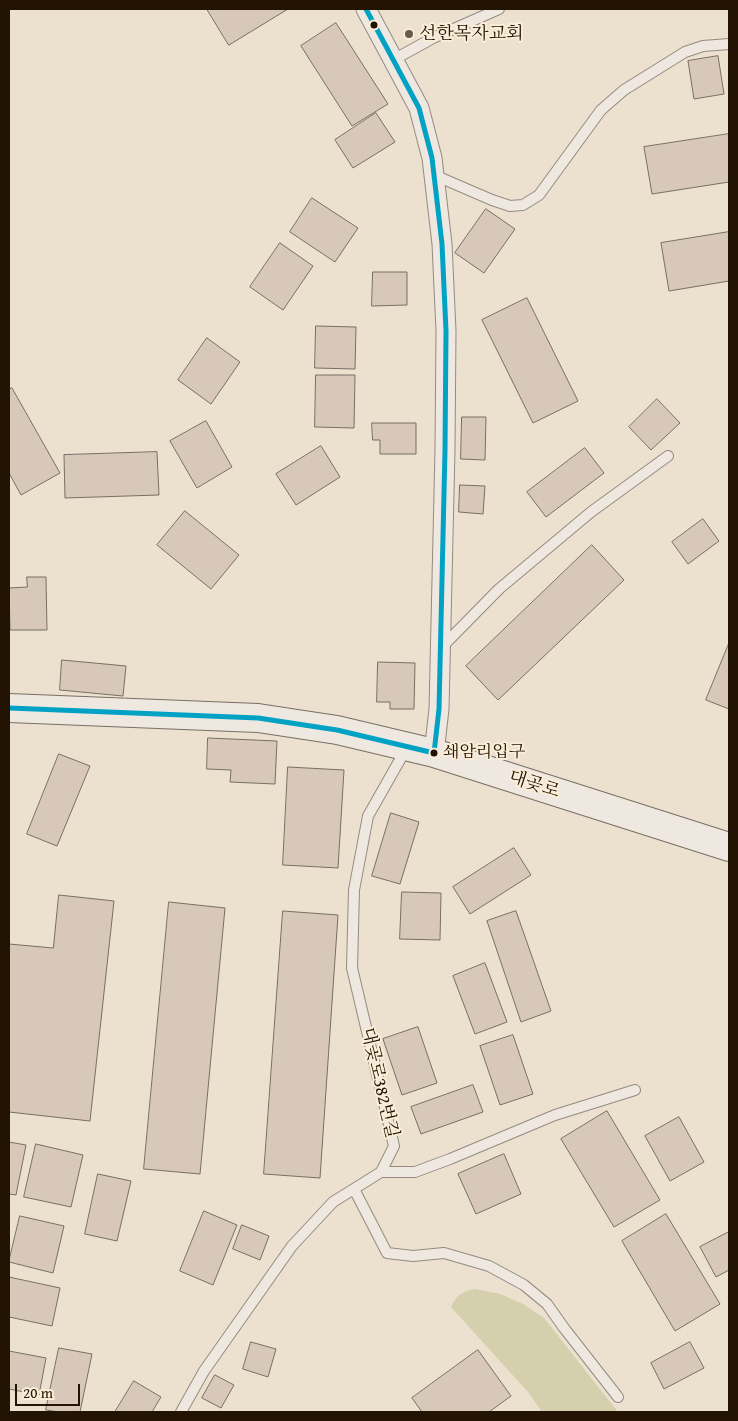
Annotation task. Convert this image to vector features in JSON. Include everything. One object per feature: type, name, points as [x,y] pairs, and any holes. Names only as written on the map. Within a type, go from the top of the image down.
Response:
[{"type":"street","points":[[366,9],[420,108],[432,158],[442,244],[446,331],[441,647],[439,709],[434,753]]},
{"type":"street","name":"대곶로","points":[[9,708],[258,718],[337,730],[434,753],[729,847]]},
{"type":"lane","points":[[394,60],[434,38],[500,9]]},
{"type":"lane","points":[[434,175],[492,200],[510,206],[523,205],[539,195],[601,110],[624,90],[685,52],[703,46],[729,44]]},
{"type":"lane","points":[[441,647],[499,589],[591,512],[668,456]]},
{"type":"lane","name":"대곶로382번길","points":[[381,1172],[394,1146],[352,968],[354,890],[368,816],[408,746]]},
{"type":"lane","points":[[181,1412],[204,1371],[292,1246],[333,1202],[381,1172],[415,1172],[555,1115],[635,1090]]},
{"type":"lane","points":[[354,1189],[387,1253],[413,1256],[444,1253],[489,1266],[524,1285],[547,1304],[618,1398]]},
{"type":"shaded area","points":[[475,1289],[500,1294],[523,1304],[544,1318],[618,1412],[542,1412],[528,1392],[451,1307],[460,1294]]},
{"type":"building","points":[[207,9],[288,9],[229,45]]},
{"type":"building","points":[[336,23],[388,104],[352,126],[301,46]]},
{"type":"building","points":[[718,56],[724,94],[694,99],[688,61]]},
{"type":"building","points":[[376,113],[395,142],[353,168],[335,140]]},
{"type":"building","points":[[729,134],[729,182],[652,194],[644,147]]},
{"type":"building","points":[[312,198],[358,228],[335,262],[290,232]]},
{"type":"building","points":[[486,209],[515,229],[484,273],[455,253]]},
{"type":"building","points":[[729,232],[729,281],[669,291],[661,243]]},
{"type":"building","points":[[280,243],[313,266],[283,310],[250,287]]},
{"type":"building","points":[[373,272],[407,272],[407,305],[372,306]]},
{"type":"building","points":[[527,298],[578,401],[533,423],[482,320]]},
{"type":"building","points":[[316,326],[356,327],[355,369],[315,368]]},
{"type":"building","points":[[207,338],[240,362],[211,404],[178,380]]},
{"type":"building","points":[[316,375],[355,375],[354,428],[315,427]]},
{"type":"building","points":[[12,388],[60,473],[21,495],[9,473],[9,390]]},
{"type":"building","points":[[657,399],[680,423],[651,450],[629,427]]},
{"type":"building","points":[[462,417],[486,417],[485,460],[461,459]]},
{"type":"building","points":[[206,421],[232,467],[197,488],[170,441]]},
{"type":"building","points":[[372,423],[416,423],[416,454],[380,454],[380,440],[373,440]]},
{"type":"building","points":[[321,446],[340,477],[296,505],[276,474]]},
{"type":"building","points":[[585,448],[604,473],[546,517],[527,492]]},
{"type":"building","points":[[157,452],[159,495],[65,498],[64,455]]},
{"type":"building","points":[[460,485],[485,486],[483,514],[459,512]]},
{"type":"building","points":[[185,511],[239,555],[211,589],[157,545]]},
{"type":"building","points":[[703,519],[719,541],[688,564],[672,542]]},
{"type":"building","points":[[592,545],[624,580],[498,700],[466,666]]},
{"type":"building","points":[[27,577],[46,577],[47,630],[10,630],[9,588],[27,587]]},
{"type":"building","points":[[729,643],[729,709],[706,700]]},
{"type":"building","points":[[62,660],[126,666],[123,696],[60,690]]},
{"type":"building","points":[[378,662],[415,663],[414,709],[390,709],[390,702],[377,702]]},
{"type":"building","points":[[208,738],[277,741],[275,784],[230,782],[231,770],[207,769]]},
{"type":"building","points":[[59,754],[90,766],[57,846],[27,834]]},
{"type":"building","points":[[288,767],[344,770],[338,868],[283,865]]},
{"type":"building","points":[[391,813],[419,822],[400,884],[372,876]]},
{"type":"building","points":[[514,848],[531,875],[470,914],[453,887]]},
{"type":"building","points":[[402,892],[441,893],[440,940],[400,939]]},
{"type":"building","points":[[59,895],[114,901],[90,1121],[9,1112],[9,944],[53,948]]},
{"type":"building","points":[[169,902],[225,908],[200,1174],[144,1169]]},
{"type":"building","points":[[283,911],[338,915],[320,1178],[264,1174]]},
{"type":"building","points":[[516,911],[551,1011],[521,1022],[487,921]]},
{"type":"building","points":[[485,963],[507,1022],[475,1034],[453,976]]},
{"type":"building","points":[[418,1027],[437,1083],[402,1095],[383,1039]]},
{"type":"building","points":[[513,1035],[533,1094],[500,1105],[480,1046]]},
{"type":"building","points":[[473,1085],[483,1112],[421,1134],[411,1107]]},
{"type":"building","points":[[607,1111],[660,1200],[614,1227],[561,1139]]},
{"type":"building","points":[[679,1117],[704,1162],[670,1181],[645,1136]]},
{"type":"building","points":[[9,1142],[26,1145],[16,1195],[9,1194]]},
{"type":"building","points":[[36,1144],[83,1155],[71,1207],[24,1197]]},
{"type":"building","points":[[504,1154],[521,1194],[476,1214],[458,1174]]},
{"type":"building","points":[[98,1174],[131,1181],[117,1241],[85,1234]]},
{"type":"building","points":[[204,1211],[237,1225],[213,1285],[180,1271]]},
{"type":"building","points":[[666,1214],[720,1304],[675,1331],[622,1241]]},
{"type":"building","points":[[20,1216],[64,1226],[53,1273],[9,1262]]},
{"type":"building","points":[[242,1225],[269,1236],[260,1260],[233,1249]]},
{"type":"building","points":[[729,1232],[729,1270],[716,1277],[700,1247]]},
{"type":"building","points":[[9,1277],[60,1288],[52,1326],[9,1317]]},
{"type":"building","points":[[251,1342],[276,1349],[268,1377],[243,1369]]},
{"type":"building","points":[[690,1342],[704,1368],[664,1389],[651,1363]]},
{"type":"building","points":[[59,1348],[92,1354],[80,1412],[46,1410]]},
{"type":"building","points":[[478,1350],[511,1396],[489,1412],[422,1412],[412,1398]]},
{"type":"building","points":[[9,1351],[46,1358],[39,1395],[9,1389]]},
{"type":"building","points":[[215,1375],[234,1385],[221,1408],[202,1398]]},
{"type":"building","points":[[134,1381],[161,1397],[152,1412],[115,1412]]},
{"type":"transit line","points":[[9,708],[258,718],[337,730],[434,753],[439,709],[445,450],[446,331],[442,244],[432,158],[419,108],[366,9]]},
{"type":"place","name":"선한목자교회","points":[[409,34]]},
{"type":"place","name":"쇄암리입구","points":[[434,753]]}]
